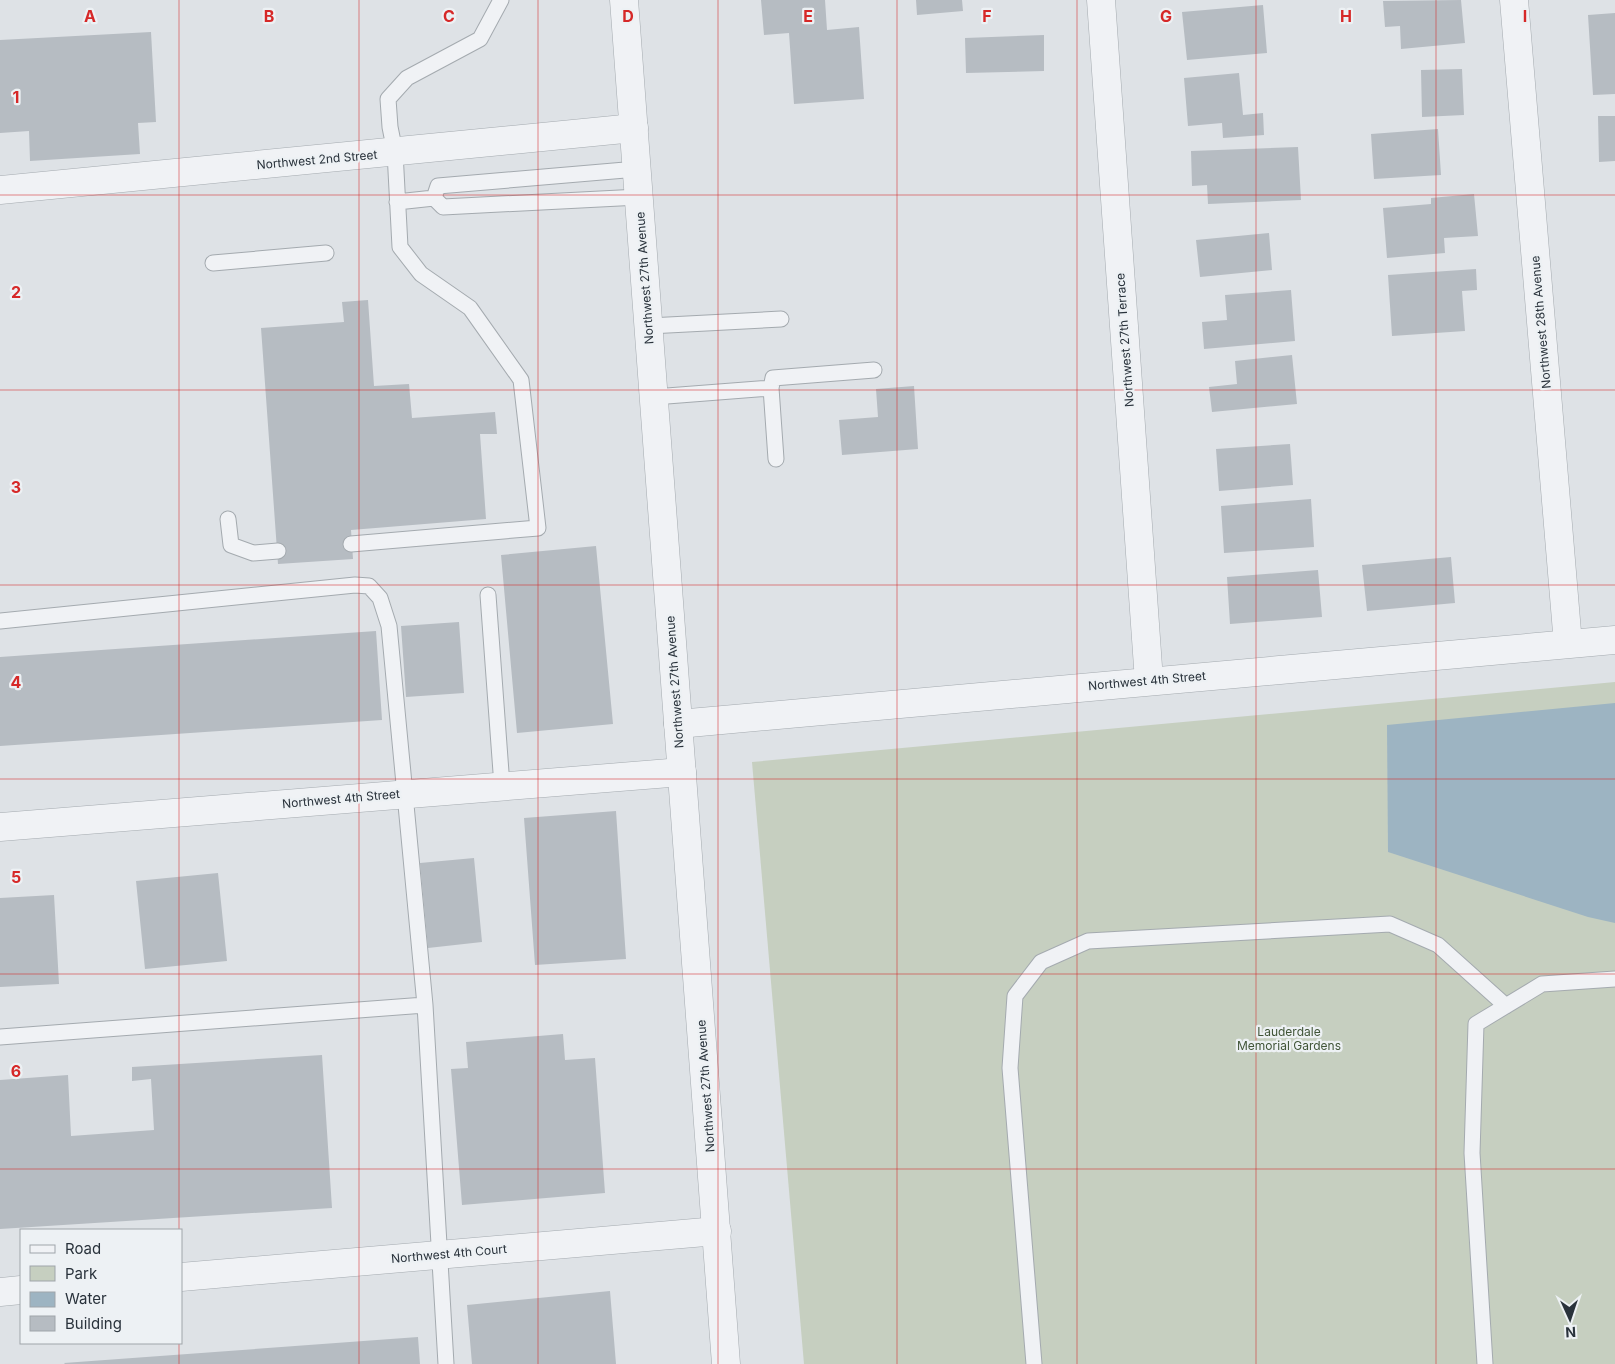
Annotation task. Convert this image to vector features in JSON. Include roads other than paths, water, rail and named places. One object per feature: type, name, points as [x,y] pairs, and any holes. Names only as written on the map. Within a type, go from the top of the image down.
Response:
[{"type":"street","name":"Northwest 27th Avenue","points":[[624,0],[726,1364]]},
{"type":"street","name":"Northwest 27th Terrace","points":[[1101,0],[1149,681]]},
{"type":"street","name":"Northwest 28th Avenue","points":[[1514,0],[1568,644]]},
{"type":"street","name":"Northwest 2nd Street","points":[[0,190],[634,128]]},
{"type":"street","name":"Northwest 4th Street","points":[[678,724],[1615,640]]},
{"type":"street","name":"Northwest 4th Street","points":[[0,827],[682,772]]},
{"type":"street","name":"Northwest 4th Court","points":[[182,1277],[717,1231]]},
{"type":"street","points":[[0,1292],[20,1290]]},
{"type":"lane","points":[[351,544],[538,528],[521,380],[470,308],[421,274],[400,246],[395,152],[390,126],[388,99],[407,78],[480,39],[501,0]]},
{"type":"lane","points":[[434,198],[438,186],[637,169]]},
{"type":"lane","points":[[434,198],[442,207],[639,197]]},
{"type":"lane","points":[[397,202],[434,198]]},
{"type":"lane","points":[[213,263],[326,254]]},
{"type":"lane","points":[[648,326],[781,319]]},
{"type":"lane","points":[[776,459],[771,388],[773,378],[874,370]]},
{"type":"lane","points":[[654,397],[771,388]]},
{"type":"lane","points":[[228,519],[231,545],[252,553],[278,551]]},
{"type":"lane","points":[[0,621],[336,587],[369,586],[380,598],[388,626],[406,794],[425,1005],[446,1364]]},
{"type":"lane","points":[[488,595],[502,786]]},
{"type":"lane","points":[[1034,1364],[1010,1068],[1015,996],[1041,962],[1088,941],[1390,924],[1438,945],[1506,1006]]},
{"type":"lane","points":[[1485,1364],[1472,1153],[1476,1024],[1542,984],[1615,979]]},
{"type":"lane","points":[[0,1037],[425,1005]]},
{"type":"water","points":[[1615,703],[1615,923],[1588,917],[1388,852],[1387,725]]},
{"type":"park label","name":"Lauderdale Memorial Gardens","points":[[1289,1039]]}]
